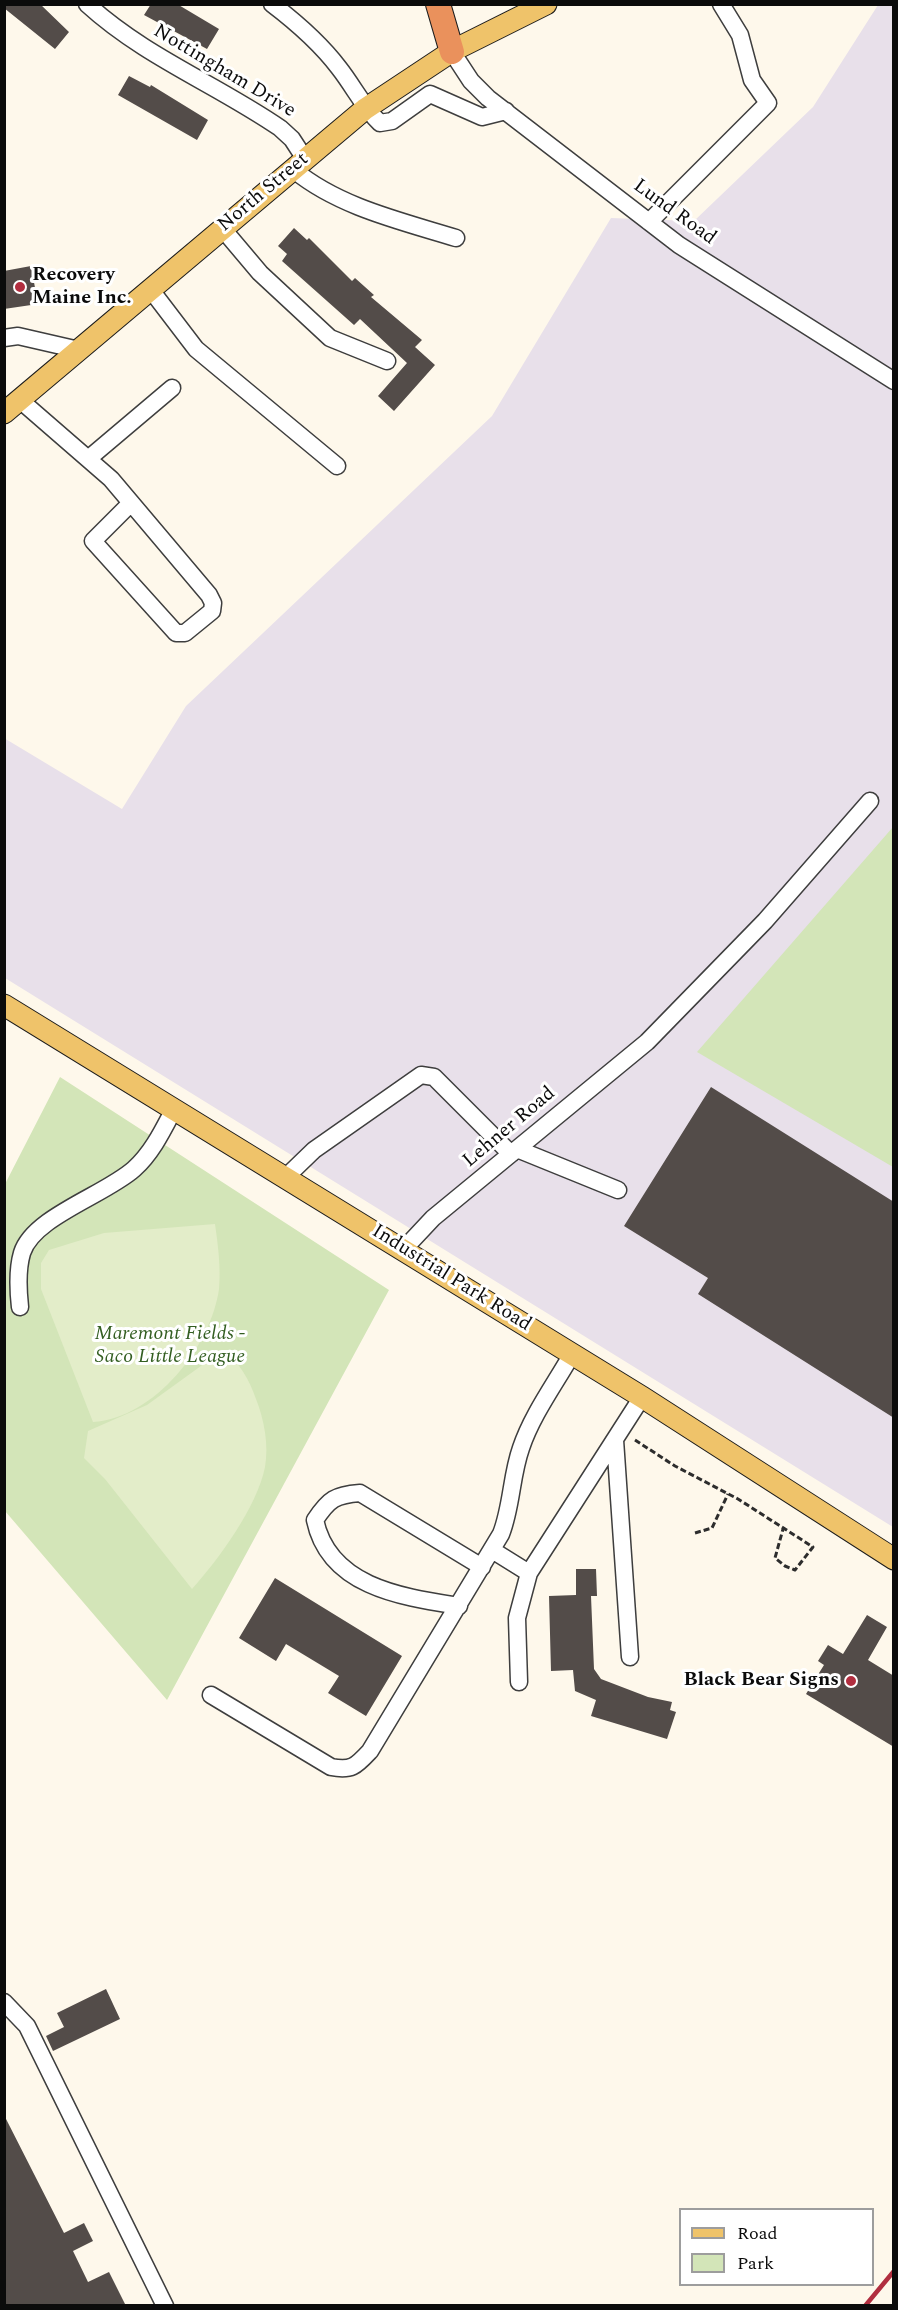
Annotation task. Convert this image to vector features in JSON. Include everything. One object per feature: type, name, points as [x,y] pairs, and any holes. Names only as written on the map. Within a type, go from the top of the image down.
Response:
[{"type":"highway","points":[[440,4],[453,51]]},
{"type":"main road","name":"North Street","points":[[12,406],[365,109],[453,51],[546,4]]},
{"type":"main road","name":"Industrial Park Road","points":[[4,1005],[642,1397],[894,1559]]},
{"type":"street","name":"Nottingham Drive","points":[[87,4],[124,35],[164,62],[280,128],[292,139],[300,165],[315,187],[456,238]]},
{"type":"street","points":[[272,4],[303,28],[323,48],[353,87],[365,109],[380,123],[388,123],[430,94],[482,117],[506,111]]},
{"type":"street","points":[[649,222],[768,103],[752,80],[740,35],[721,4]]},
{"type":"street","name":"Lund Road","points":[[453,51],[471,81],[649,222],[706,263],[894,381]]},
{"type":"street","points":[[222,228],[260,273],[330,338],[387,361]]},
{"type":"street","points":[[150,290],[196,349],[262,407],[337,466]]},
{"type":"street","points":[[4,338],[18,336],[79,350]]},
{"type":"street","points":[[88,459],[172,388]]},
{"type":"street","points":[[12,406],[88,459],[111,479],[131,503],[213,603],[212,611],[185,633],[176,633],[93,541],[131,503]]},
{"type":"street","name":"Lehner Road","points":[[403,1250],[433,1218],[647,1042],[765,921],[870,801]]},
{"type":"street","points":[[285,1178],[314,1150],[421,1075],[434,1077],[514,1152],[618,1190]]},
{"type":"street","points":[[20,1307],[19,1268],[22,1250],[29,1238],[48,1222],[134,1170],[153,1147],[174,1109]]},
{"type":"street","points":[[211,1695],[331,1767],[346,1770],[358,1764],[370,1750],[492,1550],[507,1518],[521,1447],[532,1422],[572,1354]]},
{"type":"street","points":[[519,1682],[517,1618],[529,1573],[642,1397]]},
{"type":"street","points":[[618,1435],[630,1658]]},
{"type":"street","points":[[459,1606],[390,1593],[362,1581],[337,1561],[320,1539],[315,1520],[325,1505],[339,1495],[360,1493],[482,1567]]},
{"type":"street","points":[[492,1550],[529,1573]]},
{"type":"street","points":[[4,2002],[27,2026],[165,2306]]},
{"type":"path","points":[[618,1435],[728,1494],[783,1528],[813,1547],[795,1570],[775,1558],[783,1528]]},
{"type":"path","points":[[695,1533],[712,1527],[728,1494]]},
{"type":"shaded area","points":[[878,5],[893,5],[893,1527],[5,978],[4,738],[122,809],[186,706],[492,416],[611,218],[694,221],[813,107]]},
{"type":"green space","points":[[893,827],[893,1167],[697,1052]]},
{"type":"green space","name":"Maremont Fields - Saco Little League","points":[[60,1077],[389,1290],[167,1700],[5,1511],[4,1186]]},
{"type":"green space","points":[[215,1224],[219,1289],[214,1311],[205,1333],[192,1355],[158,1393],[138,1408],[116,1417],[93,1422],[41,1289],[41,1263],[49,1250],[104,1233]]},
{"type":"green space","points":[[223,1350],[243,1372],[259,1407],[266,1441],[265,1467],[254,1499],[236,1532],[192,1589],[105,1479],[84,1458],[88,1431],[147,1405]]},
{"type":"building","points":[[4,4],[40,4],[69,32],[55,49],[4,8]]},
{"type":"building","points":[[151,4],[177,4],[219,29],[207,49],[144,15]]},
{"type":"building","points":[[129,76],[150,87],[151,85],[208,120],[197,140],[118,95]]},
{"type":"building","points":[[294,228],[307,240],[309,238],[352,281],[355,278],[374,295],[371,297],[422,340],[415,347],[435,365],[394,411],[378,396],[407,363],[360,319],[354,325],[282,261],[287,254],[278,246]]},
{"type":"building","name":"Recovery Maine Inc.","points":[[31,266],[38,304],[4,309],[4,271]]},
{"type":"building","points":[[711,1087],[894,1202],[894,1418],[698,1294],[708,1278],[624,1226]]},
{"type":"building","points":[[576,1569],[596,1569],[597,1596],[591,1596],[594,1669],[601,1679],[648,1697],[672,1702],[670,1710],[676,1712],[667,1739],[591,1716],[596,1700],[575,1691],[573,1670],[551,1671],[549,1596],[576,1595]]},
{"type":"building","points":[[275,1578],[402,1656],[366,1716],[328,1693],[339,1676],[286,1644],[276,1661],[239,1638]]},
{"type":"building","points":[[867,1615],[887,1627],[868,1660],[894,1676],[894,1747],[806,1694],[824,1665],[818,1661],[828,1645],[843,1654]]},
{"type":"building","points":[[106,1989],[120,2019],[53,2051],[46,2036],[64,2027],[57,2013]]},
{"type":"building","points":[[4,2115],[64,2233],[84,2223],[93,2241],[73,2251],[88,2282],[109,2272],[126,2306],[4,2306]]},
{"type":"railway","points":[[865,2306],[894,2271]]},
{"type":"place","name":"Recovery Maine Inc.","points":[[20,287]]},
{"type":"place","name":"Black Bear Signs","points":[[851,1681]]}]
